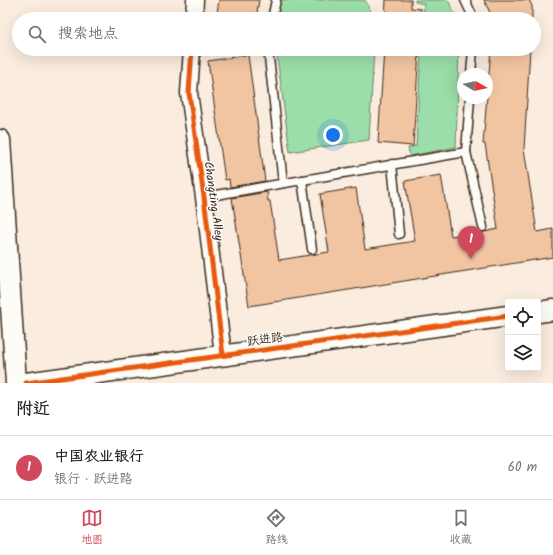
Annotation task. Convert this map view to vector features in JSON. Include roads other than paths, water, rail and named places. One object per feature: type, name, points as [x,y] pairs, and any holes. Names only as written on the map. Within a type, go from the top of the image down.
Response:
[{"type":"street","points":[[194,12],[195,0]]},
{"type":"street","name":"Changting Alley","points":[[191,56],[188,93],[204,196],[223,355]]},
{"type":"street","points":[[0,140],[16,383]]},
{"type":"street","points":[[541,312],[553,310]]},
{"type":"street","name":"跃进路","points":[[26,383],[505,316]]},
{"type":"lane","points":[[273,12],[276,0]]},
{"type":"lane","points":[[465,0],[471,12]]},
{"type":"lane","points":[[269,56],[282,183]]},
{"type":"lane","points":[[471,68],[472,56]]},
{"type":"lane","points":[[470,104],[466,152],[483,226]]},
{"type":"lane","points":[[204,196],[466,152]]},
{"type":"lane","points":[[392,164],[399,234]]},
{"type":"lane","points":[[302,180],[312,249]]},
{"type":"place","name":"中国农业银行","points":[[471,259]]}]
